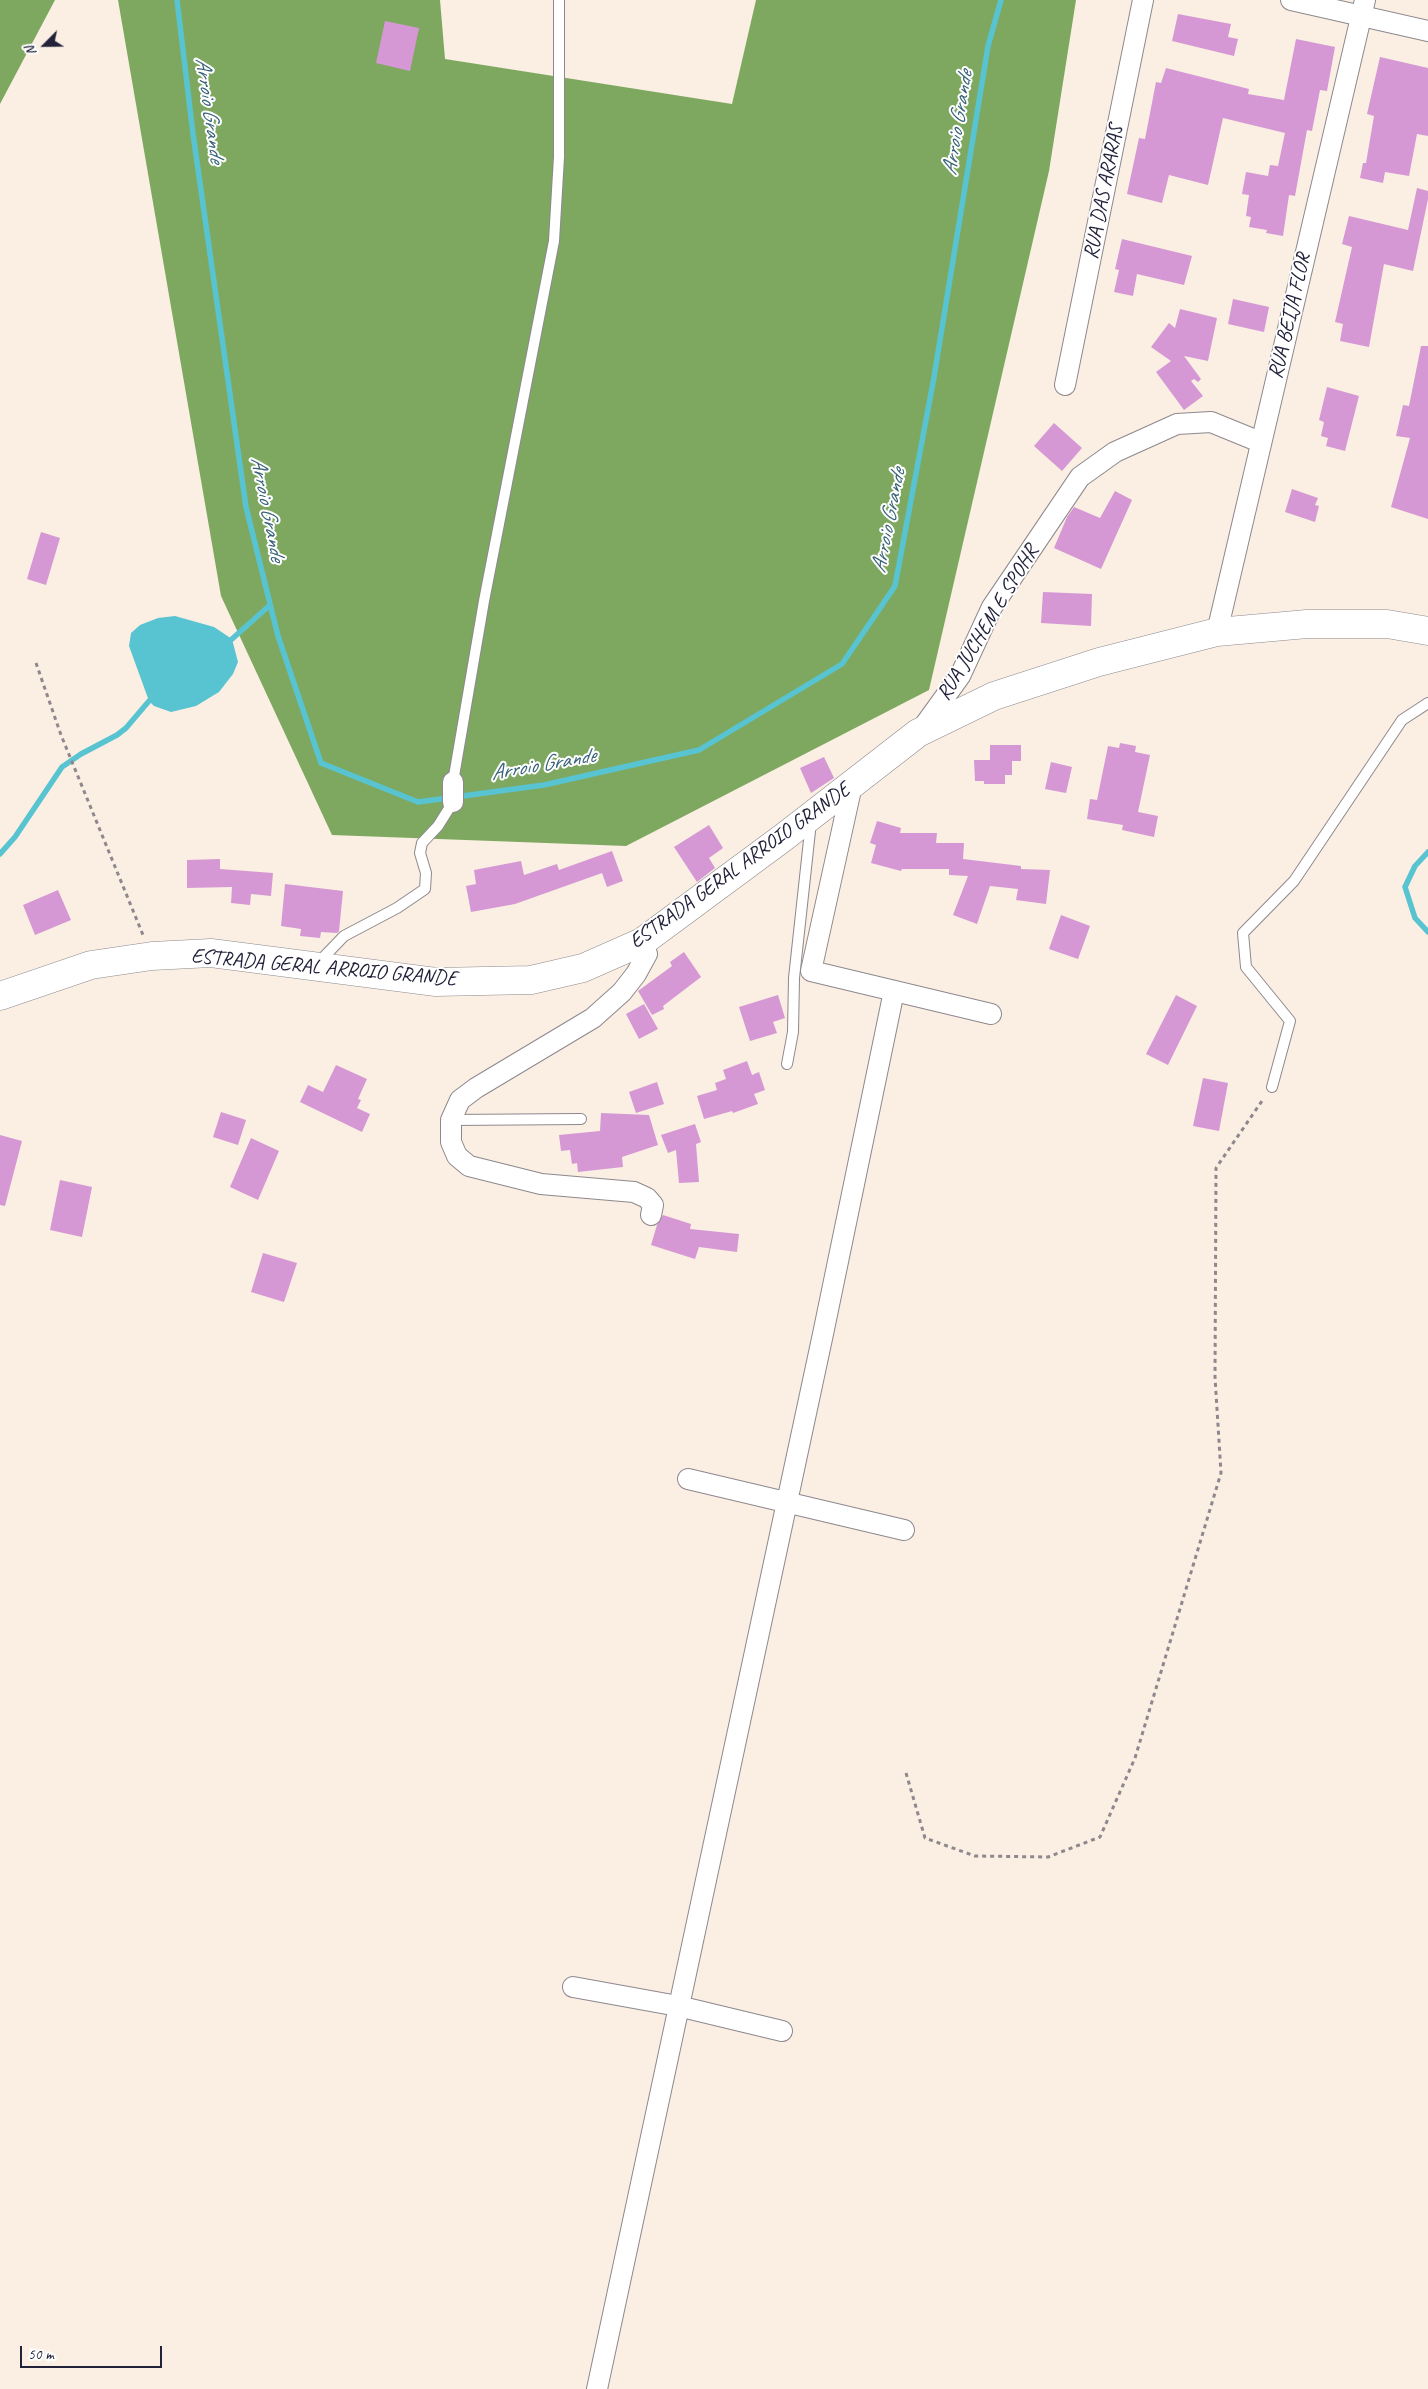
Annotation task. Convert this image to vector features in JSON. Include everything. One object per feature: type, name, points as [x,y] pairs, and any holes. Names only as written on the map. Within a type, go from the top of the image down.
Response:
[{"type":"main road","name":"ESTRADA GERAL ARROIO GRANDE","points":[[0,996],[91,965],[152,956],[211,953],[436,982],[531,980],[583,968],[642,942],[812,816],[918,733],[994,696],[1099,662],[1217,632],[1318,624],[1387,624],[1428,631]]},
{"type":"street","name":"RUA DAS ARARAS","points":[[1065,385],[1142,0]]},
{"type":"street","points":[[1291,0],[1363,8],[1428,31]]},
{"type":"street","name":"RUA BEIJA FLOR","points":[[1217,632],[1363,8]]},
{"type":"street","name":"RUA JUCHEM E SPOHR","points":[[918,733],[960,676],[992,607],[1080,477],[1115,452],[1177,424],[1211,422],[1260,442]]},
{"type":"street","points":[[453,782],[453,802]]},
{"type":"street","points":[[852,785],[811,971],[991,1014]]},
{"type":"street","points":[[642,942],[647,954],[636,974],[622,992],[593,1018],[460,1100],[451,1120],[451,1142],[457,1156],[469,1166],[501,1176],[541,1184],[634,1192],[647,1198],[653,1205],[651,1215]]},
{"type":"street","points":[[597,2389],[787,1503],[894,991]]},
{"type":"street","points":[[688,1480],[904,1530]]},
{"type":"street","points":[[573,1987],[678,2006],[782,2031]]},
{"type":"lane","points":[[453,782],[486,592],[554,241],[559,157],[559,0]]},
{"type":"lane","points":[[1272,1087],[1290,1020],[1246,967],[1243,933],[1294,881],[1402,720],[1428,703]]},
{"type":"lane","points":[[316,966],[344,936],[397,908],[425,889],[426,873],[420,853],[422,843],[438,826],[453,802]]},
{"type":"lane","points":[[787,1064],[793,1032],[794,978],[812,816]]},
{"type":"lane","points":[[451,1120],[581,1119]]},
{"type":"path","points":[[36,663],[64,743],[152,956]]},
{"type":"path","points":[[906,1772],[925,1838],[975,1856],[1048,1857],[1100,1837],[1135,1758],[1220,1473],[1215,1377],[1216,1168],[1272,1087]]},
{"type":"green space","points":[[0,0],[55,0],[0,104]]},
{"type":"green space","points":[[118,0],[440,0],[445,59],[732,104],[756,0],[1076,0],[1049,171],[929,690],[626,846],[332,835],[221,596]]},
{"type":"water","points":[[175,616],[214,627],[232,639],[238,662],[233,674],[219,692],[196,706],[171,712],[154,706],[149,701],[129,646],[131,633],[140,625],[158,618]]},
{"type":"building","points":[[1178,14],[1231,24],[1228,37],[1238,39],[1234,56],[1172,41]]},
{"type":"building","points":[[385,21],[419,28],[410,71],[376,63]]},
{"type":"building","points":[[1296,39],[1335,47],[1327,91],[1320,90],[1312,131],[1307,130],[1295,196],[1289,195],[1283,236],[1266,233],[1267,230],[1249,227],[1251,217],[1246,216],[1249,195],[1242,194],[1246,172],[1268,176],[1270,165],[1278,166],[1285,133],[1223,118],[1208,185],[1169,175],[1162,203],[1127,194],[1139,138],[1145,139],[1156,82],[1161,83],[1166,68],[1249,89],[1248,94],[1284,100]]},
{"type":"building","points":[[1380,57],[1428,68],[1428,136],[1417,134],[1409,176],[1385,172],[1383,183],[1360,178],[1363,163],[1366,163],[1374,116],[1367,114]]},
{"type":"building","points":[[1417,188],[1428,191],[1428,199],[1413,271],[1384,264],[1369,347],[1340,341],[1343,324],[1335,322],[1352,247],[1342,244],[1349,216],[1408,230]]},
{"type":"building","points":[[1122,239],[1192,256],[1184,285],[1137,274],[1133,296],[1114,292],[1119,270],[1115,269]]},
{"type":"building","points":[[1233,299],[1269,307],[1264,332],[1228,324]]},
{"type":"building","points":[[1180,309],[1217,318],[1208,361],[1184,356],[1201,379],[1198,382],[1194,379],[1191,381],[1203,396],[1184,410],[1156,372],[1171,361],[1151,347],[1169,323],[1175,328]]},
{"type":"building","points":[[1421,346],[1428,346],[1428,519],[1391,507],[1410,438],[1396,436],[1403,405],[1409,406]]},
{"type":"building","points":[[1327,387],[1359,396],[1345,451],[1326,446],[1328,438],[1321,436],[1324,422],[1319,420]]},
{"type":"building","points":[[1054,423],[1082,448],[1062,471],[1034,446]]},
{"type":"building","points":[[1292,489],[1318,498],[1315,505],[1319,506],[1315,522],[1285,512]]},
{"type":"building","points":[[1115,491],[1132,500],[1101,569],[1054,548],[1067,517],[1074,507],[1100,518]]},
{"type":"building","points":[[41,532],[60,538],[46,585],[27,579]]},
{"type":"building","points":[[1043,592],[1092,594],[1091,626],[1041,623]]},
{"type":"building","points":[[1120,743],[1136,746],[1135,752],[1150,755],[1138,812],[1158,816],[1154,837],[1122,830],[1123,825],[1087,819],[1090,799],[1097,800],[1108,746],[1119,748]]},
{"type":"building","points":[[990,745],[1021,745],[1021,761],[1012,761],[1012,775],[1005,775],[1005,784],[984,784],[984,781],[975,781],[974,760],[990,760]]},
{"type":"building","points":[[824,757],[834,778],[811,793],[800,768]]},
{"type":"building","points":[[1051,762],[1072,767],[1066,793],[1045,789]]},
{"type":"building","points":[[877,821],[901,828],[900,833],[937,833],[936,843],[964,843],[963,859],[1021,866],[1021,869],[1050,870],[1046,904],[1016,900],[1018,889],[990,886],[977,924],[953,915],[968,876],[949,875],[949,869],[902,869],[901,871],[871,863],[876,845],[870,843]]},
{"type":"building","points":[[709,825],[723,848],[709,858],[715,868],[697,882],[674,847]]},
{"type":"building","points":[[612,851],[623,881],[607,887],[602,873],[515,904],[471,912],[466,886],[476,884],[474,870],[521,861],[524,875],[557,864],[559,870]]},
{"type":"building","points":[[220,859],[220,869],[273,873],[271,896],[251,894],[250,905],[231,903],[232,887],[187,888],[187,860]]},
{"type":"building","points":[[285,884],[343,891],[339,931],[337,933],[321,932],[320,938],[300,936],[301,929],[281,926]]},
{"type":"building","points":[[58,890],[71,920],[35,935],[23,905]]},
{"type":"building","points":[[1061,915],[1090,926],[1078,959],[1049,949]]},
{"type":"building","points":[[684,952],[701,977],[663,1006],[664,1009],[652,1015],[638,991],[672,966],[670,962]]},
{"type":"building","points":[[778,995],[785,1018],[773,1022],[777,1033],[750,1041],[739,1007]]},
{"type":"building","points":[[1176,995],[1197,1006],[1168,1065],[1146,1054]]},
{"type":"building","points":[[644,1004],[658,1029],[639,1039],[626,1014]]},
{"type":"building","points":[[747,1061],[752,1075],[759,1072],[765,1090],[754,1094],[758,1104],[733,1113],[732,1111],[704,1119],[697,1096],[717,1090],[715,1083],[726,1079],[723,1070]]},
{"type":"building","points":[[336,1065],[367,1079],[358,1099],[361,1100],[357,1108],[370,1114],[362,1132],[300,1102],[308,1085],[323,1092]]},
{"type":"building","points":[[1203,1078],[1228,1083],[1219,1131],[1193,1126]]},
{"type":"building","points":[[657,1082],[664,1104],[636,1113],[629,1092]]},
{"type":"building","points":[[221,1112],[246,1120],[238,1145],[213,1137]]},
{"type":"building","points":[[601,1113],[649,1115],[658,1145],[622,1157],[623,1167],[578,1172],[577,1163],[572,1164],[570,1150],[561,1151],[559,1135],[600,1131]]},
{"type":"building","points":[[695,1124],[701,1142],[696,1144],[699,1182],[679,1183],[676,1150],[668,1153],[661,1135]]},
{"type":"building","points":[[0,1135],[22,1141],[5,1206],[0,1205]]},
{"type":"building","points":[[251,1138],[279,1151],[258,1200],[230,1187]]},
{"type":"building","points":[[60,1180],[92,1187],[82,1237],[50,1230]]},
{"type":"building","points":[[663,1215],[691,1224],[690,1229],[739,1234],[737,1252],[699,1247],[695,1259],[651,1245],[657,1225]]},
{"type":"building","points":[[263,1253],[297,1263],[284,1302],[251,1292]]},
{"type":"waterway","name":"Arroio Grande","points":[[177,0],[193,134],[246,507],[278,636],[321,763],[418,802],[544,785],[699,750],[842,664],[895,586],[934,377],[988,46],[1001,0]]},
{"type":"waterway","points":[[232,639],[270,605]]},
{"type":"waterway","points":[[0,854],[15,837],[62,767],[81,754],[117,735],[126,728],[149,701]]},
{"type":"waterway","points":[[1428,852],[1415,866],[1405,887],[1415,918],[1428,932]]}]
